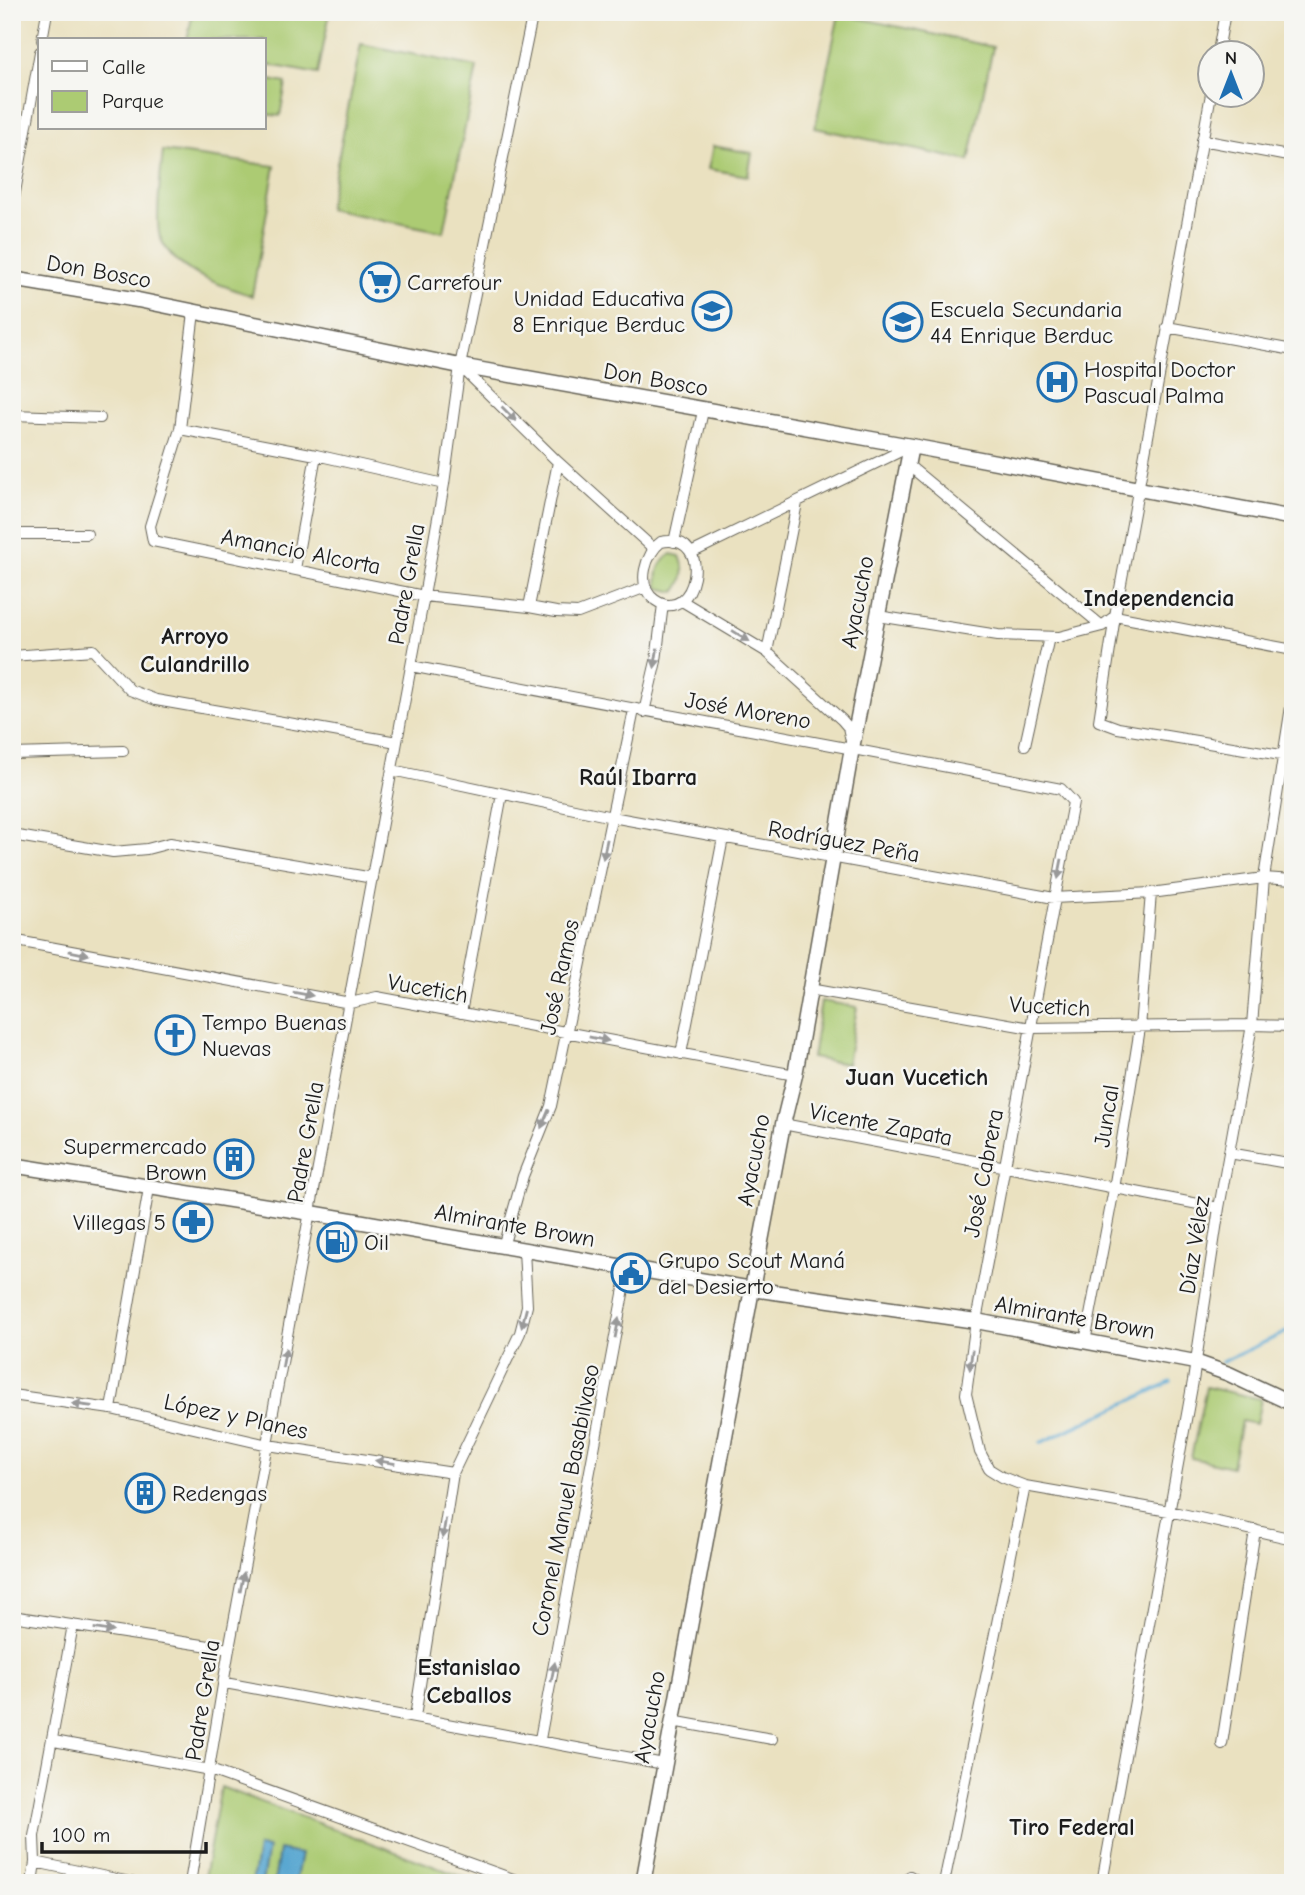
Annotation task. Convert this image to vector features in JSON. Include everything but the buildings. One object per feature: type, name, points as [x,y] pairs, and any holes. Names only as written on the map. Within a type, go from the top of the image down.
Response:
[{"type":"main road","name":"Don Bosco","points":[[12,279],[138,300],[460,366],[911,446],[1293,518]]},
{"type":"main road","name":"Ayacucho","points":[[643,1883],[783,1124],[795,1075],[852,748],[911,446]]},
{"type":"main road","name":"Almirante Brown","points":[[12,1165],[752,1289],[976,1321],[1195,1362],[1229,1374],[1293,1404]]},
{"type":"street","points":[[42,38],[47,12]]},
{"type":"street","points":[[519,12],[532,13]]},
{"type":"street","points":[[1220,38],[1225,12]]},
{"type":"street","name":"Padre Grella","points":[[190,1883],[229,1649],[444,484],[460,366],[532,13]]},
{"type":"street","points":[[12,209],[38,63]]},
{"type":"street","points":[[1208,108],[1115,616],[1099,721],[1118,727],[1288,756]]},
{"type":"street","points":[[1202,140],[1293,157]]},
{"type":"street","points":[[194,312],[180,429],[316,455],[444,484]]},
{"type":"street","points":[[1167,327],[1293,350]]},
{"type":"street","points":[[460,366],[558,462],[653,548]]},
{"type":"street","points":[[674,542],[703,411]]},
{"type":"street","points":[[12,415],[100,418]]},
{"type":"street","name":"Amancio Alcorta","points":[[180,429],[150,526],[153,541],[424,596],[556,612],[578,613],[646,587]]},
{"type":"street","points":[[691,553],[911,446]]},
{"type":"street","points":[[295,569],[316,455]]},
{"type":"street","points":[[529,607],[558,462]]},
{"type":"street","points":[[907,464],[1102,626]]},
{"type":"street","points":[[767,652],[797,503]]},
{"type":"street","points":[[12,534],[87,534]]},
{"type":"street","points":[[682,601],[690,591],[694,559],[680,543],[661,542],[653,548],[645,568],[646,587],[651,596],[663,604],[682,601],[767,652],[849,727],[852,748]]},
{"type":"street","name":"José Ramos","points":[[503,1247],[523,1176],[551,1106],[612,817],[639,711],[656,661],[663,604]]},
{"type":"street","points":[[878,616],[998,635],[1049,637],[1102,626],[1115,616],[1293,650]]},
{"type":"street","points":[[1025,745],[1049,637]]},
{"type":"street","points":[[12,656],[93,650],[130,690],[156,700],[397,743]]},
{"type":"street","name":"José Moreno","points":[[411,666],[1061,789],[1073,802]]},
{"type":"street","name":"Díaz Vélez","points":[[1102,1883],[1252,1025],[1264,878],[1288,756],[1293,694]]},
{"type":"street","points":[[12,754],[123,751]]},
{"type":"street","name":"Rodríguez Peña","points":[[392,771],[612,817],[1054,898],[1151,893],[1264,878],[1293,880]]},
{"type":"street","points":[[461,1013],[502,794]]},
{"type":"street","name":"José Cabrera","points":[[1073,802],[976,1321],[966,1394],[980,1452],[989,1469],[1024,1486],[1169,1511],[1293,1539]]},
{"type":"street","points":[[12,835],[113,852],[147,849],[170,843],[373,878]]},
{"type":"street","points":[[681,1054],[723,838]]},
{"type":"street","name":"Juncal","points":[[1085,1342],[1114,1189],[1140,1028],[1151,893]]},
{"type":"street","name":"Vucetich","points":[[12,940],[350,1003],[377,997],[795,1075]]},
{"type":"street","name":"Vucetich","points":[[809,989],[1031,1028],[1293,1026]]},
{"type":"street","name":"Vicente Zapata","points":[[783,1124],[1220,1208]]},
{"type":"street","points":[[1229,1153],[1293,1164]]},
{"type":"street","points":[[111,1409],[149,1188]]},
{"type":"street","points":[[415,1717],[453,1472],[520,1333],[527,1306],[524,1250]]},
{"type":"street","name":"Coronel Manuel Basabilvaso","points":[[540,1739],[628,1267]]},
{"type":"street","name":"López y Planes","points":[[12,1395],[111,1409],[268,1445],[453,1472]]},
{"type":"street","points":[[944,1883],[1024,1486]]},
{"type":"street","points":[[1222,1744],[1255,1530]]},
{"type":"street","points":[[12,1616],[229,1649]]},
{"type":"street","points":[[32,1883],[35,1862],[34,1836],[54,1741],[73,1625]]},
{"type":"street","points":[[225,1683],[664,1763]]},
{"type":"street","points":[[671,1721],[772,1739]]},
{"type":"street","points":[[54,1741],[210,1770],[524,1883]]},
{"type":"street","points":[[35,1862],[135,1883]]},
{"type":"street","points":[[1289,1883],[1293,1864]]},
{"type":"street","points":[[910,1876],[921,1883]]},
{"type":"green space","points":[[193,12],[330,12],[318,74],[266,64],[266,38],[187,38]]},
{"type":"green space","points":[[839,14],[993,47],[969,161],[815,128]]},
{"type":"green space","points":[[361,44],[477,67],[444,232],[328,209]]},
{"type":"green space","points":[[266,79],[286,83],[280,116],[266,114]]},
{"type":"green space","points":[[713,146],[752,153],[748,176],[708,169]]},
{"type":"green space","points":[[163,151],[275,166],[252,296],[199,276],[167,250],[160,237],[158,220]]},
{"type":"green space","points":[[671,554],[680,556],[683,566],[682,580],[675,592],[658,588],[659,568]]},
{"type":"green space","points":[[821,1001],[857,1007],[847,1064],[812,1058]]},
{"type":"green space","points":[[1206,1387],[1261,1399],[1256,1424],[1241,1421],[1232,1467],[1191,1458]]},
{"type":"green space","points":[[221,1787],[479,1883],[203,1883]]},
{"type":"water","points":[[258,1847],[268,1848],[262,1883],[252,1883]]},
{"type":"water","points":[[279,1850],[301,1854],[295,1883],[274,1883]]},
{"type":"waterway","points":[[1222,1362],[1293,1329]]},
{"type":"waterway","points":[[1040,1443],[1171,1382]]},
{"type":"place","name":"Carrefour","points":[[380,282]]},
{"type":"place","name":"Unidad Educativa 8 Enrique Berduc","points":[[712,311]]},
{"type":"place","name":"Escuela Secundaria 44 Enrique Berduc","points":[[903,322]]},
{"type":"place","name":"Hospital Doctor Pascual Palma","points":[[1057,382]]},
{"type":"place","name":"Tempo Buenas Nuevas","points":[[175,1035]]},
{"type":"place","name":"Supermercado Brown","points":[[234,1159]]},
{"type":"place","name":"Villegas 5","points":[[193,1222]]},
{"type":"place","name":"Oil","points":[[337,1242]]},
{"type":"place","name":"Grupo Scout Maná del Desierto","points":[[631,1273]]},
{"type":"place","name":"Redengas","points":[[145,1493]]},
{"type":"district","name":"Independencia","points":[[1159,598]]},
{"type":"district","name":"Arroyo Culandrillo","points":[[195,650]]},
{"type":"district","name":"Raúl Ibarra","points":[[638,777]]},
{"type":"district","name":"Juan Vucetich","points":[[917,1077]]},
{"type":"district","name":"Estanislao Ceballos","points":[[469,1681]]},
{"type":"district","name":"Tiro Federal","points":[[1072,1827]]}]
